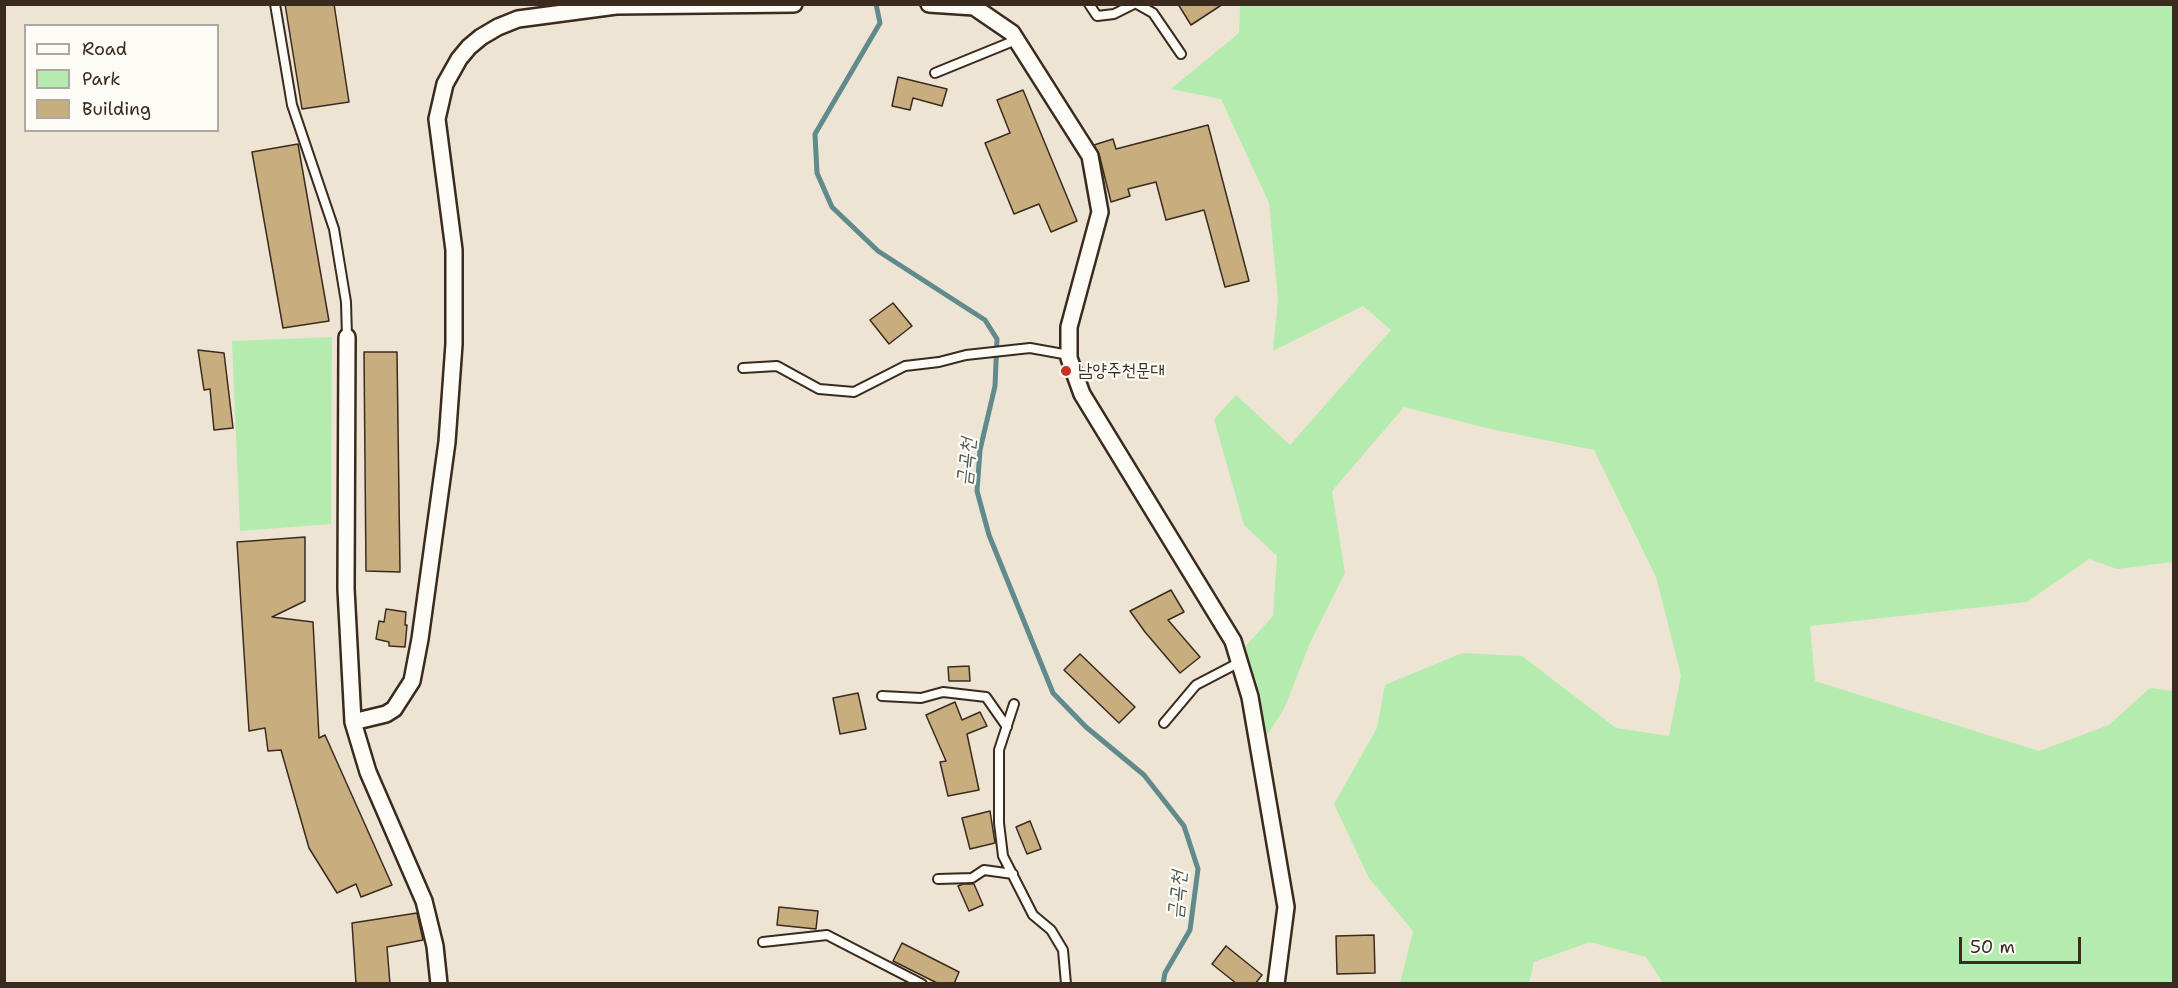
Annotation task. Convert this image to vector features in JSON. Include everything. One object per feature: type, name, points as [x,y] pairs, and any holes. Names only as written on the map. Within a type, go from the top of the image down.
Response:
[{"type":"street","points":[[353,722],[383,715],[394,709],[412,681],[420,639],[447,442],[454,344],[454,250],[437,119],[445,84],[459,59],[470,47],[498,27],[518,19],[616,6],[794,4]]},
{"type":"street","points":[[929,4],[974,6],[1012,33],[1090,156],[1100,212],[1069,327],[1070,355],[1082,394],[1233,641],[1240,662],[1252,709],[1286,907],[1276,984]]},
{"type":"street","points":[[346,337],[346,589],[353,722],[368,772],[424,901],[435,946],[439,984]]},
{"type":"lane","points":[[275,4],[292,105],[334,229],[346,302],[346,337]]},
{"type":"lane","points":[[1089,4],[1097,16],[1114,14],[1135,4],[1153,13],[1181,54]]},
{"type":"lane","points":[[935,73],[1016,40]]},
{"type":"lane","points":[[743,368],[777,366],[819,389],[854,392],[905,366],[939,362],[966,355],[1030,348],[1070,355]]},
{"type":"lane","points":[[1164,723],[1196,685],[1240,662]]},
{"type":"lane","points":[[882,696],[921,698],[943,692],[986,697],[1007,727]]},
{"type":"lane","points":[[352,700],[363,711],[383,715]]},
{"type":"lane","points":[[1014,704],[999,750],[999,823],[1003,856],[1033,915],[1051,930],[1063,950],[1066,984]]},
{"type":"lane","points":[[938,879],[972,878],[984,870],[1013,874]]},
{"type":"lane","points":[[763,942],[827,935],[922,984]]},
{"type":"green space","points":[[1240,5],[2173,5],[2173,562],[2117,569],[2089,559],[2027,602],[1810,626],[1815,681],[2039,751],[2109,725],[2150,688],[2173,691],[2173,983],[1663,983],[1646,957],[1590,942],[1534,962],[1529,983],[1400,983],[1413,931],[1369,878],[1334,804],[1377,728],[1385,685],[1462,653],[1522,656],[1616,728],[1669,736],[1681,675],[1656,577],[1594,450],[1486,428],[1404,407],[1332,491],[1345,573],[1310,643],[1284,709],[1265,738],[1243,649],[1273,616],[1277,556],[1244,525],[1214,419],[1236,395],[1290,445],[1391,330],[1363,306],[1273,351],[1278,299],[1269,203],[1221,99],[1171,89],[1239,33]]},
{"type":"green space","points":[[332,337],[331,524],[240,531],[232,341]]},
{"type":"building","points":[[285,4],[334,4],[349,102],[302,109]]},
{"type":"building","points":[[1178,4],[1223,4],[1191,25]]},
{"type":"building","points":[[898,77],[947,89],[942,106],[913,98],[910,110],[892,106]]},
{"type":"building","points":[[1023,90],[1077,221],[1051,232],[1039,204],[1014,214],[985,143],[1010,133],[997,100]]},
{"type":"building","points":[[1208,125],[1249,281],[1225,287],[1204,210],[1166,220],[1156,182],[1128,189],[1130,196],[1111,202],[1099,154],[1094,145],[1113,139],[1116,149]]},
{"type":"building","points":[[298,144],[329,321],[283,328],[252,152]]},
{"type":"building","points":[[893,303],[912,326],[889,344],[870,320]]},
{"type":"building","points":[[198,350],[224,353],[233,428],[214,430],[210,389],[204,390]]},
{"type":"building","points":[[364,352],[397,352],[400,572],[366,571]]},
{"type":"building","points":[[305,537],[305,601],[272,617],[313,622],[319,738],[325,735],[392,885],[361,897],[356,884],[337,893],[309,848],[281,750],[268,751],[265,728],[249,731],[237,542]]},
{"type":"building","points":[[1171,590],[1184,612],[1168,620],[1200,657],[1180,673],[1130,611]]},
{"type":"building","points":[[386,609],[406,612],[405,647],[389,646],[389,642],[376,639],[379,621],[384,622]]},
{"type":"building","points":[[1080,654],[1135,707],[1119,723],[1064,670]]},
{"type":"building","points":[[969,666],[970,681],[949,681],[948,667]]},
{"type":"building","points":[[858,693],[866,729],[840,734],[833,698]]},
{"type":"building","points":[[955,702],[962,720],[980,712],[987,726],[967,734],[979,790],[948,796],[940,762],[946,761],[926,715]]},
{"type":"building","points":[[990,811],[995,843],[970,849],[962,818]]},
{"type":"building","points":[[1030,821],[1041,849],[1027,854],[1016,827]]},
{"type":"building","points":[[974,884],[983,905],[969,911],[958,886]]},
{"type":"building","points":[[779,907],[818,911],[816,929],[777,925]]},
{"type":"building","points":[[417,913],[423,940],[387,947],[390,984],[356,984],[352,923]]},
{"type":"building","points":[[1374,935],[1375,973],[1337,974],[1336,936]]},
{"type":"building","points":[[902,943],[959,972],[954,984],[939,984],[893,961]]},
{"type":"building","points":[[1226,946],[1262,975],[1255,984],[1237,984],[1212,964]]},
{"type":"waterway","name":"금곡천","points":[[876,4],[880,23],[815,134],[817,173],[832,207],[878,251],[985,320],[997,339],[995,386],[980,450],[977,491],[989,535],[1053,693],[1086,727],[1144,775],[1184,826],[1198,869],[1190,930],[1165,973],[1163,984]]},
{"type":"place","name":"남양주천문대","points":[[1066,371]]}]
